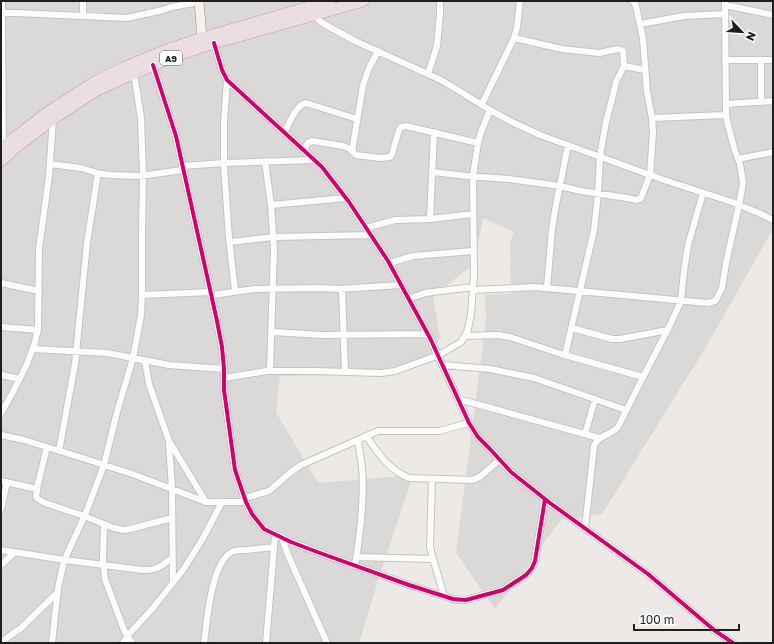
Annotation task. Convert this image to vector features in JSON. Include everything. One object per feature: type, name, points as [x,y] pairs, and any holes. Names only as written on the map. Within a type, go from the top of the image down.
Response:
[{"type":"highway","name":"A9","points":[[2,148],[48,112],[93,82],[164,51],[202,38],[330,1]]},
{"type":"highway","name":"A9","points":[[1,161],[15,148],[53,119],[97,90],[134,73],[167,59],[214,44],[363,1]]},
{"type":"main road","points":[[199,2],[202,38]]},
{"type":"street","points":[[2,1],[2,148]]},
{"type":"street","points":[[82,1],[82,16]]},
{"type":"street","points":[[428,74],[437,46],[440,1]]},
{"type":"street","points":[[482,104],[514,38],[517,27],[520,1]]},
{"type":"street","points":[[433,172],[509,179],[560,186],[637,200],[641,198],[650,175],[653,132],[647,92],[643,39],[636,6],[633,1]]},
{"type":"street","points":[[1,13],[127,18],[199,2]]},
{"type":"street","points":[[408,299],[425,293],[473,288],[535,287],[708,303],[715,301],[718,298],[722,288],[726,263],[740,205],[743,183],[738,158],[726,115],[725,3],[773,15]]},
{"type":"street","points":[[640,24],[684,16],[725,14]]},
{"type":"street","points":[[314,16],[324,24],[355,41],[456,88],[490,110],[540,135],[650,175],[740,205],[773,220]]},
{"type":"street","points":[[514,38],[562,49],[599,54],[621,50],[623,51],[624,66],[614,91],[606,122],[600,156],[594,230],[565,355]]},
{"type":"street","points":[[214,44],[222,70],[227,80],[322,167],[346,198],[371,235],[389,263],[428,334],[439,355],[469,423],[478,436],[511,472],[545,499],[648,574],[714,630],[733,643]]},
{"type":"street","points":[[352,152],[363,85],[369,68],[378,51]]},
{"type":"street","points":[[725,60],[773,60]]},
{"type":"street","points":[[761,60],[761,102]]},
{"type":"street","points":[[153,65],[176,136],[212,294],[222,347],[224,390],[235,470],[245,500],[252,514],[264,529],[320,554],[453,599],[466,600],[503,590],[526,575],[532,568],[535,560],[545,499]]},
{"type":"street","points":[[624,66],[645,70]]},
{"type":"street","points":[[52,643],[58,592],[65,560],[104,465],[113,425],[133,358],[141,315],[143,175],[141,118],[134,73]]},
{"type":"street","points":[[227,80],[224,122],[224,163],[235,291]]},
{"type":"street","points":[[726,104],[773,101]]},
{"type":"street","points":[[284,133],[298,107],[303,103],[357,119]]},
{"type":"street","points":[[224,378],[270,371],[381,373],[395,371],[439,355],[461,342],[467,332],[471,315],[473,288],[473,176],[478,143],[490,110]]},
{"type":"street","points":[[652,118],[726,115]]},
{"type":"street","points":[[1,412],[27,364],[38,330],[39,249],[50,164],[53,119]]},
{"type":"street","points":[[304,150],[308,143],[312,141],[343,146],[350,149],[356,155],[380,158],[390,157],[399,130],[401,127],[406,126],[478,143]]},
{"type":"street","points":[[430,219],[434,132]]},
{"type":"street","points":[[547,288],[552,229],[568,145]]},
{"type":"street","points":[[738,158],[773,152]]},
{"type":"street","points":[[50,164],[81,168],[112,175],[143,175],[224,163],[313,160]]},
{"type":"street","points":[[265,161],[271,205],[274,250],[270,371]]},
{"type":"street","points":[[59,451],[76,351],[87,243],[98,173]]},
{"type":"street","points":[[585,528],[595,442],[599,438],[614,432],[618,427],[668,330],[681,300],[688,245],[703,193]]},
{"type":"street","points":[[271,205],[346,198]]},
{"type":"street","points":[[366,228],[394,220],[430,219],[473,214]]},
{"type":"street","points":[[230,242],[273,237],[371,235]]},
{"type":"street","points":[[389,263],[413,256],[473,251]]},
{"type":"street","points":[[1,283],[39,291]]},
{"type":"street","points":[[142,295],[212,294],[255,289],[342,289],[400,285]]},
{"type":"street","points":[[342,289],[345,372]]},
{"type":"street","points":[[1,328],[38,330]]},
{"type":"street","points":[[572,328],[612,339],[620,339],[668,330]]},
{"type":"street","points":[[272,332],[323,335],[428,334]]},
{"type":"street","points":[[465,336],[498,335],[510,337],[565,355],[643,377]]},
{"type":"street","points":[[33,349],[107,353],[169,365],[224,369]]},
{"type":"street","points":[[145,361],[149,384],[169,441],[206,502]]},
{"type":"street","points":[[443,365],[490,369],[528,376],[626,410]]},
{"type":"street","points":[[1,375],[20,378]]},
{"type":"street","points":[[458,399],[599,438]]},
{"type":"street","points":[[584,434],[595,399]]},
{"type":"street","points":[[1,435],[47,447],[135,475],[206,502],[222,502],[245,500],[269,491],[301,465],[378,431],[439,431],[469,423]]},
{"type":"street","points":[[366,436],[387,463],[399,474],[409,478],[473,480],[481,476],[499,460]]},
{"type":"street","points":[[355,566],[359,541],[363,490],[362,466],[358,440]]},
{"type":"street","points":[[169,441],[172,489],[173,583]]},
{"type":"street","points":[[47,447],[37,489],[36,497],[38,500],[123,530],[172,518]]},
{"type":"street","points":[[432,479],[430,547],[444,596]]},
{"type":"street","points":[[1,508],[4,481],[37,489]]},
{"type":"street","points":[[122,643],[153,608],[183,570],[202,540],[222,502]]},
{"type":"street","points":[[104,524],[105,579],[116,612],[132,643]]},
{"type":"street","points":[[266,643],[275,535]]},
{"type":"street","points":[[282,538],[327,643]]},
{"type":"street","points":[[204,643],[215,577],[219,566],[226,556],[233,551],[274,547]]},
{"type":"street","points":[[1,550],[142,570],[159,568],[172,558]]},
{"type":"street","points":[[1,564],[15,552]]},
{"type":"street","points":[[356,557],[433,559]]},
{"type":"street","points":[[1,642],[21,628],[58,592]]},
{"type":"shaded area","points":[[1,1],[773,1],[773,229],[706,347],[602,514],[561,520],[495,609],[456,553],[486,320],[485,295],[511,294],[510,243],[514,232],[483,218],[474,264],[433,296],[440,337],[430,358],[358,375],[280,376],[276,412],[318,483],[413,475],[359,643],[1,643]]},
{"type":"cycle path","points":[[214,43],[222,70],[227,80],[322,167],[349,202],[388,261],[430,338],[469,423],[478,437],[511,472],[550,503],[648,574],[714,630],[733,643]]},
{"type":"cycle path","points":[[153,65],[176,136],[217,321],[222,347],[224,390],[235,470],[246,502],[252,514],[264,529],[291,542],[409,585],[453,599],[466,600],[503,590],[526,575],[532,568],[535,561],[545,499]]}]
